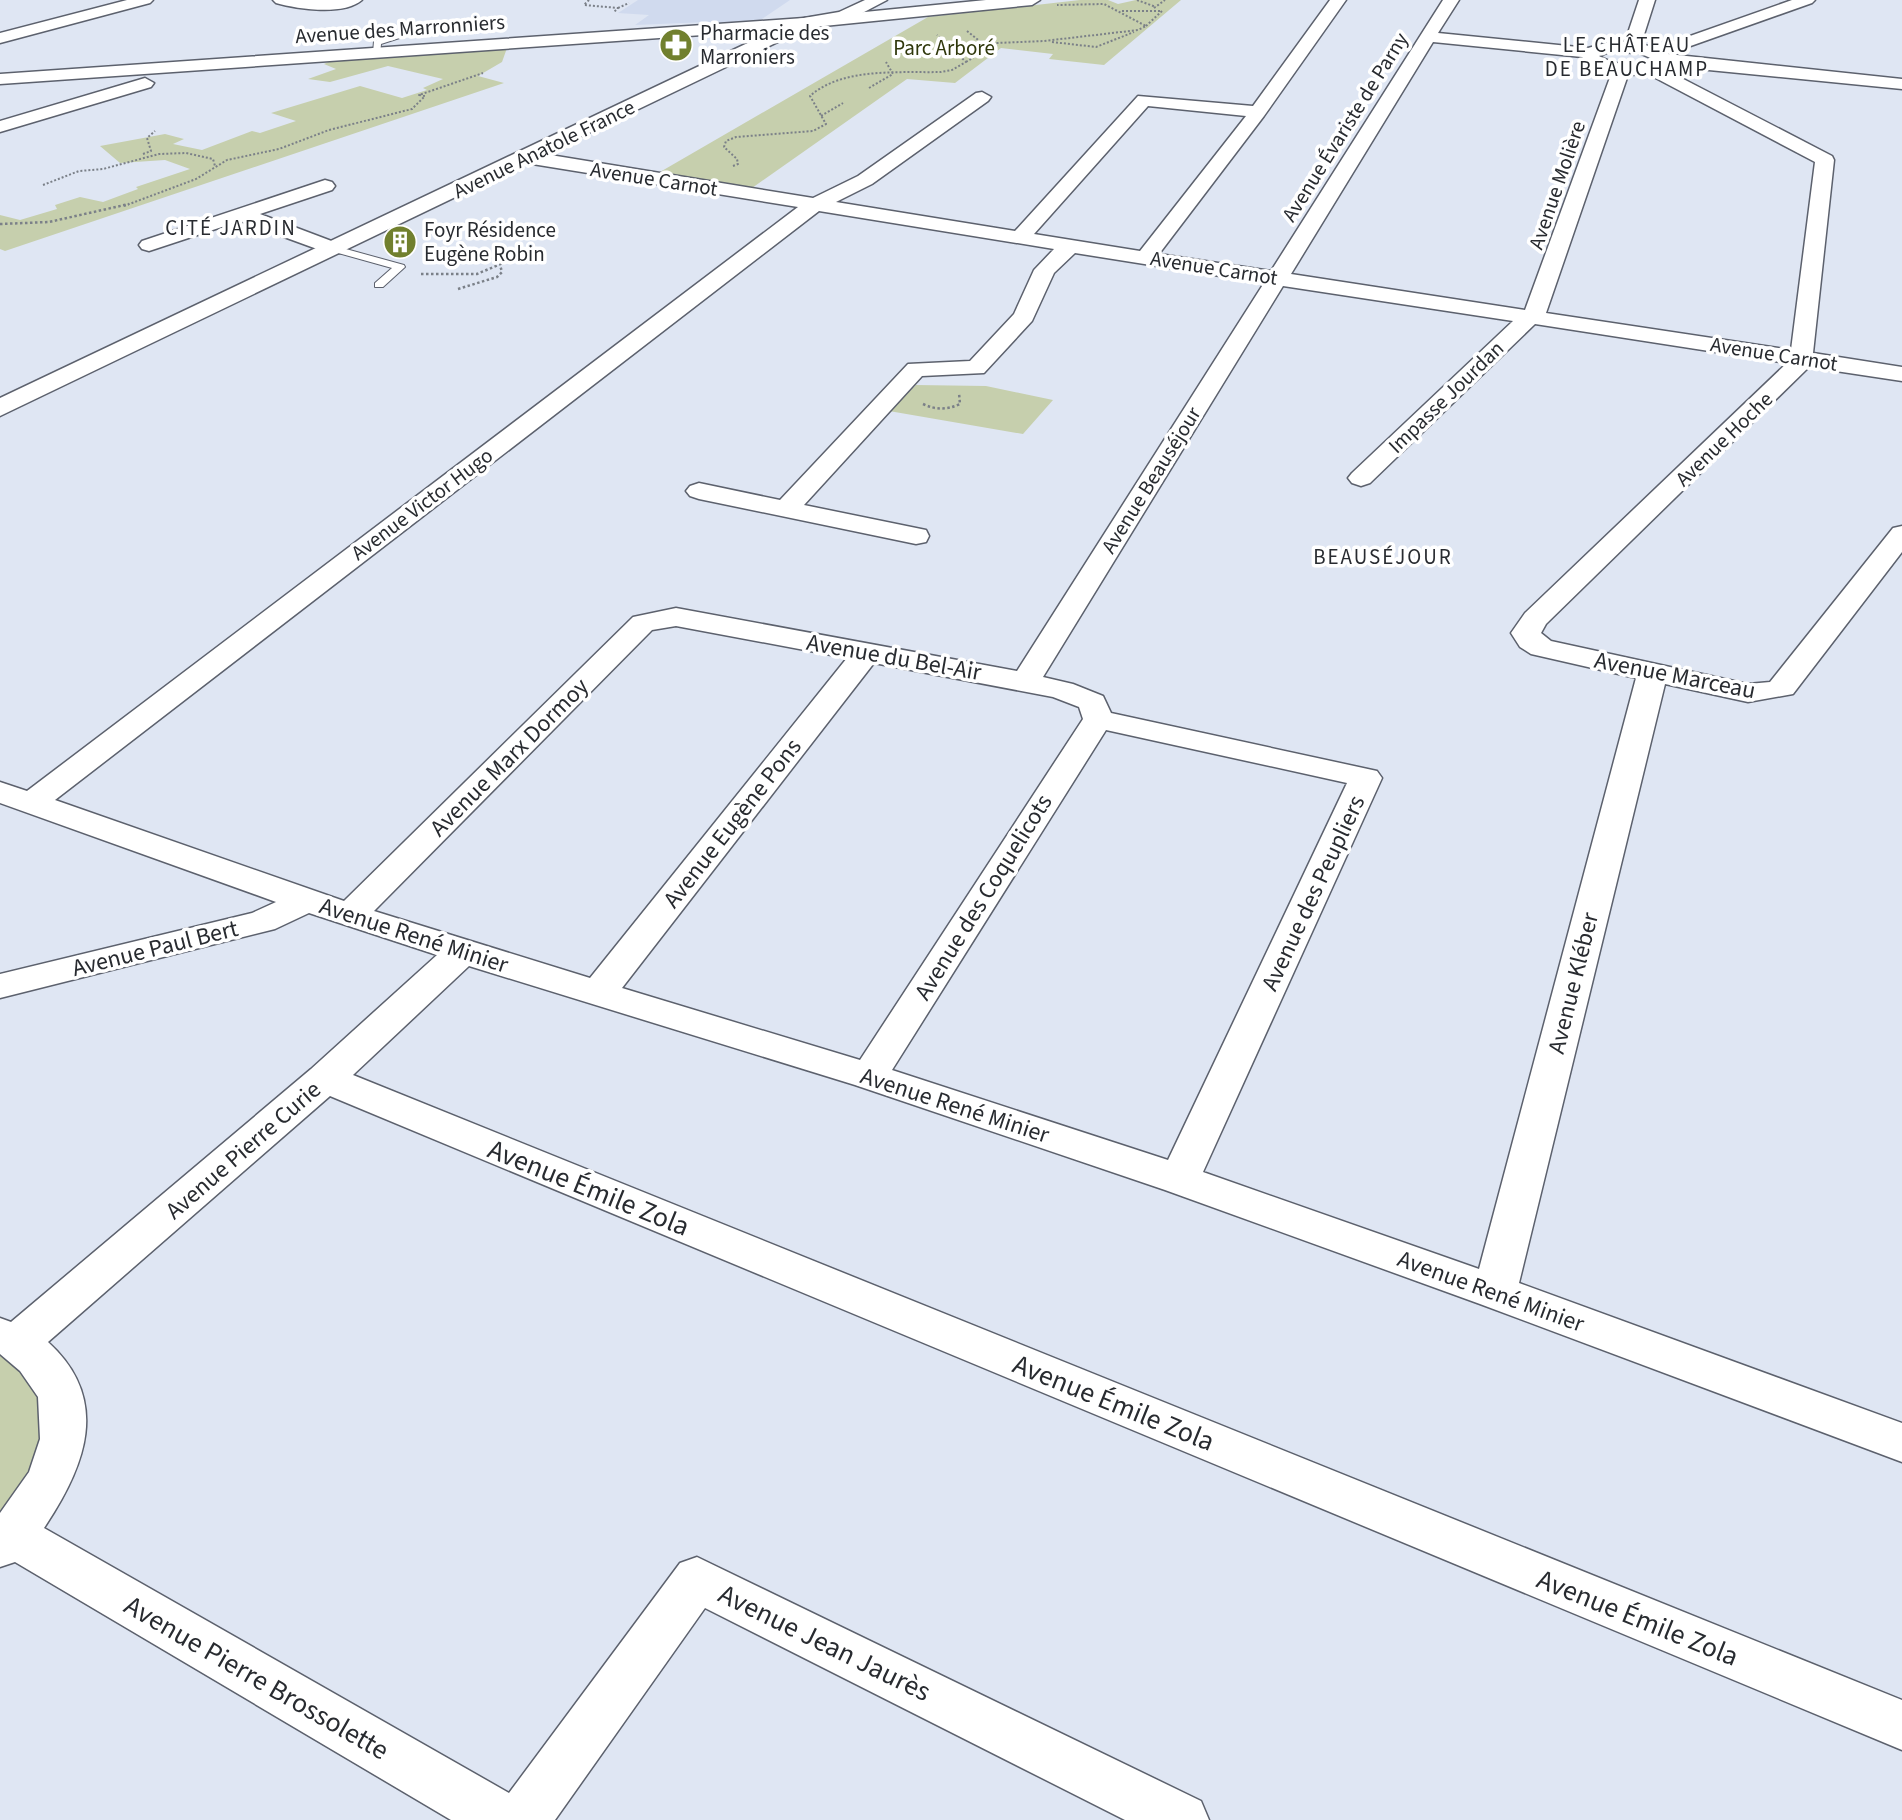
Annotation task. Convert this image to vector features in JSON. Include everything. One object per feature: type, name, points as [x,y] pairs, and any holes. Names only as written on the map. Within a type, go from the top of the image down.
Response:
[{"type":"street","points":[[0,38],[145,0]]},
{"type":"street","points":[[281,0],[309,11],[354,0]]},
{"type":"street","points":[[804,23],[843,16],[879,0]]},
{"type":"street","name":"Avenue Anatole France","points":[[0,408],[804,23],[1032,0]]},
{"type":"street","points":[[1144,258],[1258,112],[1338,0]]},
{"type":"street","name":"Avenue Évariste de Parny","points":[[1277,278],[1451,0]]},
{"type":"street","points":[[1631,48],[1647,0]]},
{"type":"street","points":[[1590,54],[1594,60],[1622,68],[1657,60],[1807,0]]},
{"type":"street","name":"Avenue des Marronniers","points":[[0,79],[804,23]]},
{"type":"street","points":[[1429,37],[1590,54],[1600,48],[1631,48],[1657,60],[1825,160],[1801,358]]},
{"type":"street","points":[[1657,60],[1902,84]]},
{"type":"street","points":[[0,127],[199,66]]},
{"type":"street","name":"Avenue Molière","points":[[1531,316],[1538,309],[1622,68]]},
{"type":"street","name":"Avenue Victor Hugo","points":[[15,798],[814,205],[865,180],[982,97]]},
{"type":"street","points":[[1020,237],[1144,100],[1258,112]]},
{"type":"street","name":"Avenue Carnot","points":[[526,157],[1144,258],[1902,374]]},
{"type":"street","points":[[149,246],[325,186]]},
{"type":"street","points":[[240,214],[335,249]]},
{"type":"street","points":[[786,509],[916,369],[976,368],[1024,316],[1045,270],[1071,245]]},
{"type":"street","name":"Avenue Beauséjour","points":[[1025,682],[1277,278]]},
{"type":"street","name":"Impasse Jourdan","points":[[1360,478],[1531,316]]},
{"type":"street","name":"Avenue Hoche","points":[[1541,648],[1530,641],[1526,633],[1528,626],[1796,369],[1801,358]]},
{"type":"street","points":[[699,491],[916,536]]},
{"type":"street","name":"Avenue Marceau","points":[[1541,648],[1748,693],[1782,688],[1902,534]]},
{"type":"street","name":"Avenue du Bel-Air","points":[[676,617],[1062,690],[1092,702],[1098,719]]},
{"type":"street","name":"Avenue Marx Dormoy","points":[[351,914],[643,623],[676,617]]},
{"type":"street","name":"Avenue Eugène Pons","points":[[598,993],[866,653]]},
{"type":"street","name":"Avenue Kléber","points":[[1495,1292],[1652,674]]},
{"type":"street","name":"Avenue des Coquelicots","points":[[869,1076],[1048,792],[1098,719]]},
{"type":"street","name":"Avenue des Peupliers","points":[[1098,719],[1366,778],[1179,1180]]},
{"type":"street","name":"Avenue René Minier","points":[[15,798],[307,901],[463,952],[869,1076],[1179,1180],[1495,1292],[1902,1443]]},
{"type":"street","name":"Avenue Paul Bert","points":[[0,986],[263,921],[307,901]]},
{"type":"street","name":"Avenue Pierre Curie","points":[[9,1339],[325,1079],[463,952]]},
{"type":"street","name":"Avenue Émile Zola","points":[[325,1079],[1902,1725]]},
{"type":"street","points":[[6,1541],[50,1480],[63,1438],[61,1393],[36,1359],[9,1339]]},
{"type":"street","name":"Avenue Pierre Brossolette","points":[[6,1541],[503,1820]]},
{"type":"street","name":"Avenue Jean Jaurès","points":[[522,1820],[697,1579],[1182,1820]]},
{"type":"lane","points":[[377,53],[377,43],[414,31],[428,30]]},
{"type":"lane","points":[[335,249],[400,267],[379,285]]},
{"type":"path","points":[[589,0],[584,5],[618,8]]},
{"type":"path","points":[[1057,5],[1097,0],[1108,2],[1146,26]]},
{"type":"path","points":[[1137,0],[1156,6]]},
{"type":"path","points":[[1151,10],[1165,0]]},
{"type":"path","points":[[621,17],[609,16],[629,3]]},
{"type":"path","points":[[931,11],[941,18],[929,26],[966,62]]},
{"type":"path","points":[[691,185],[738,164],[737,159],[724,147],[726,141],[736,137],[822,128],[826,124],[810,96],[813,91],[841,80],[951,70],[996,43],[1019,40],[1097,47],[1146,26],[1162,11],[1122,11]]},
{"type":"path","points":[[1044,41],[1138,30]]},
{"type":"path","points":[[886,62],[893,74]]},
{"type":"path","points":[[0,225],[49,222],[121,207],[196,179],[228,160],[299,144],[329,130],[412,108],[425,96],[419,95],[482,73]]},
{"type":"path","points":[[869,88],[893,74]]},
{"type":"path","points":[[821,116],[843,103]]},
{"type":"path","points":[[43,185],[77,172],[102,169],[151,150],[147,138],[155,131]]},
{"type":"path","points":[[135,157],[198,153],[213,159],[215,166]]},
{"type":"path","points":[[392,274],[477,274],[507,263],[507,259],[536,249]]},
{"type":"path","points":[[458,289],[497,277],[502,272],[500,265]]},
{"type":"path","points":[[924,396],[922,403],[932,408],[952,409],[960,404],[961,396],[957,390]]},
{"type":"shaded area","points":[[638,0],[790,0],[759,21],[709,25],[707,22],[635,25],[649,15],[618,13]]},
{"type":"green space","name":"Parc Arboré","points":[[1080,0],[1108,0],[1118,4],[1136,0],[1181,0],[1104,65],[1049,59],[1053,54],[1001,48],[955,83],[907,79],[752,188],[660,172],[928,17]]},
{"type":"green space","points":[[507,48],[502,62],[478,76],[504,83],[5,251],[0,249],[0,215],[20,220],[57,209],[55,205],[80,197],[103,202],[138,189],[136,187],[190,169],[165,160],[120,163],[100,146],[165,134],[184,139],[173,144],[202,150],[252,131],[260,133],[296,121],[271,113],[360,86],[402,98],[427,90],[423,88],[443,79],[388,66],[330,82],[308,79],[336,69],[324,64],[335,59]]},
{"type":"green space","points":[[916,385],[986,386],[1053,400],[1023,434],[889,411]]},
{"type":"green space","points":[[0,1350],[41,1389],[44,1448],[0,1521]]},
{"type":"place","name":"Pharmacie des Marroniers","points":[[676,45]]},
{"type":"place","name":"Foyr Résidence Eugène Robin","points":[[400,242]]},
{"type":"district","name":"LE CHÂTEAU DE BEAUCHAMP","points":[[1627,57]]},
{"type":"district","name":"CITÉ JARDIN","points":[[231,228]]},
{"type":"district","name":"BEAUSÉJOUR","points":[[1383,557]]}]
